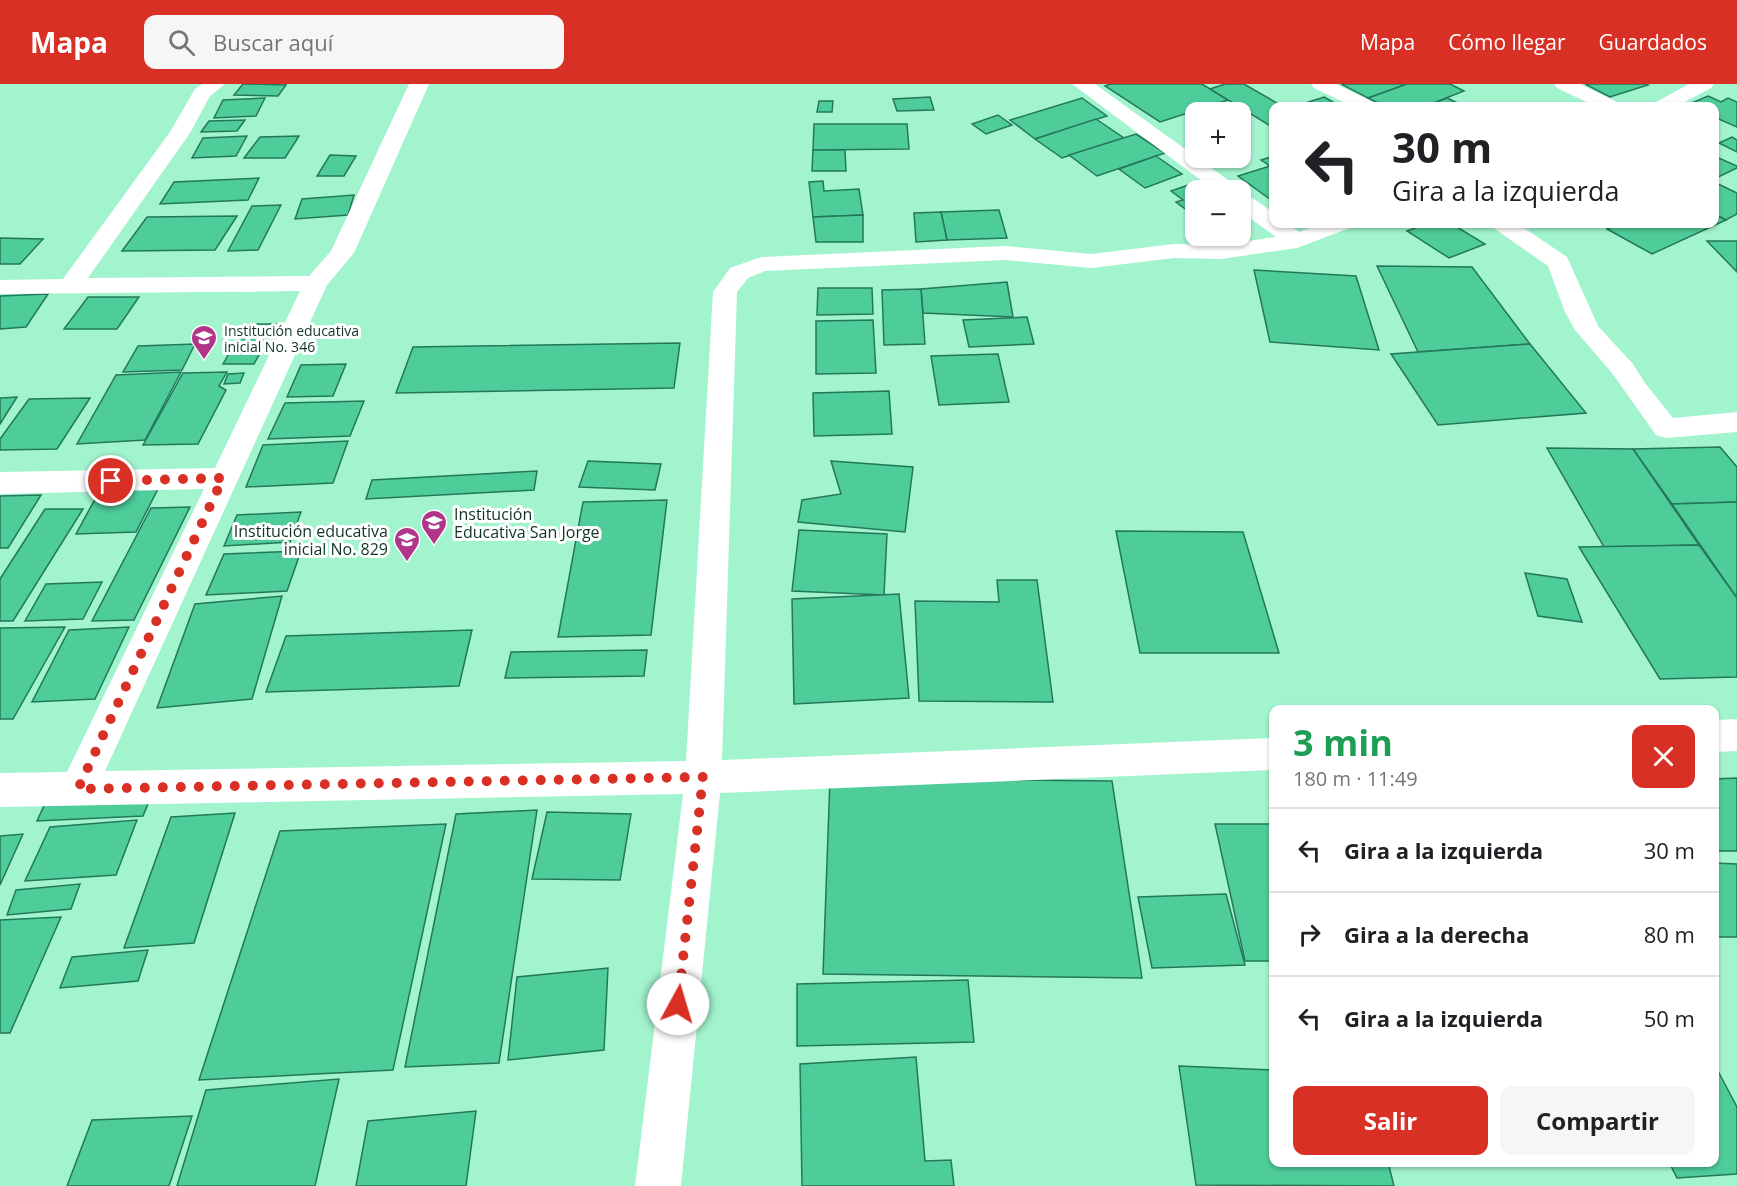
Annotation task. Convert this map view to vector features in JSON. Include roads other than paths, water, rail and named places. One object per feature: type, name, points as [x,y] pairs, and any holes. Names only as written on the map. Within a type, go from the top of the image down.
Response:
[{"type":"street","points":[[71,285],[180,133],[202,93],[215,84]]},
{"type":"street","points":[[78,789],[316,283],[342,253],[419,84]]},
{"type":"street","points":[[1082,84],[1213,180]]},
{"type":"street","points":[[1321,84],[1358,102]]},
{"type":"street","points":[[1564,84],[1602,102]]},
{"type":"street","points":[[1670,102],[1704,84]]},
{"type":"street","points":[[1251,208],[1269,221]]},
{"type":"street","points":[[1279,228],[1297,241]]},
{"type":"street","points":[[658,1186],[703,777],[725,292],[739,273],[761,264],[1005,253],[1091,261],[1174,251],[1221,252],[1297,241],[1329,228]]},
{"type":"street","points":[[1509,228],[1559,262],[1578,312],[1588,330],[1624,370],[1624,376],[1666,428],[1737,422]]},
{"type":"street","points":[[0,288],[71,285],[316,283]]},
{"type":"street","points":[[0,483],[223,478]]},
{"type":"street","points":[[1719,736],[1737,735]]},
{"type":"street","points":[[0,790],[703,777],[1269,754]]},
{"type":"place","name":"Institución educativa inicial No. 346","points":[[204,361]]},
{"type":"place","name":"Institución Educativa San Jorge","points":[[434,546]]},
{"type":"place","name":"Institución educativa inicial No. 829","points":[[407,563]]}]
